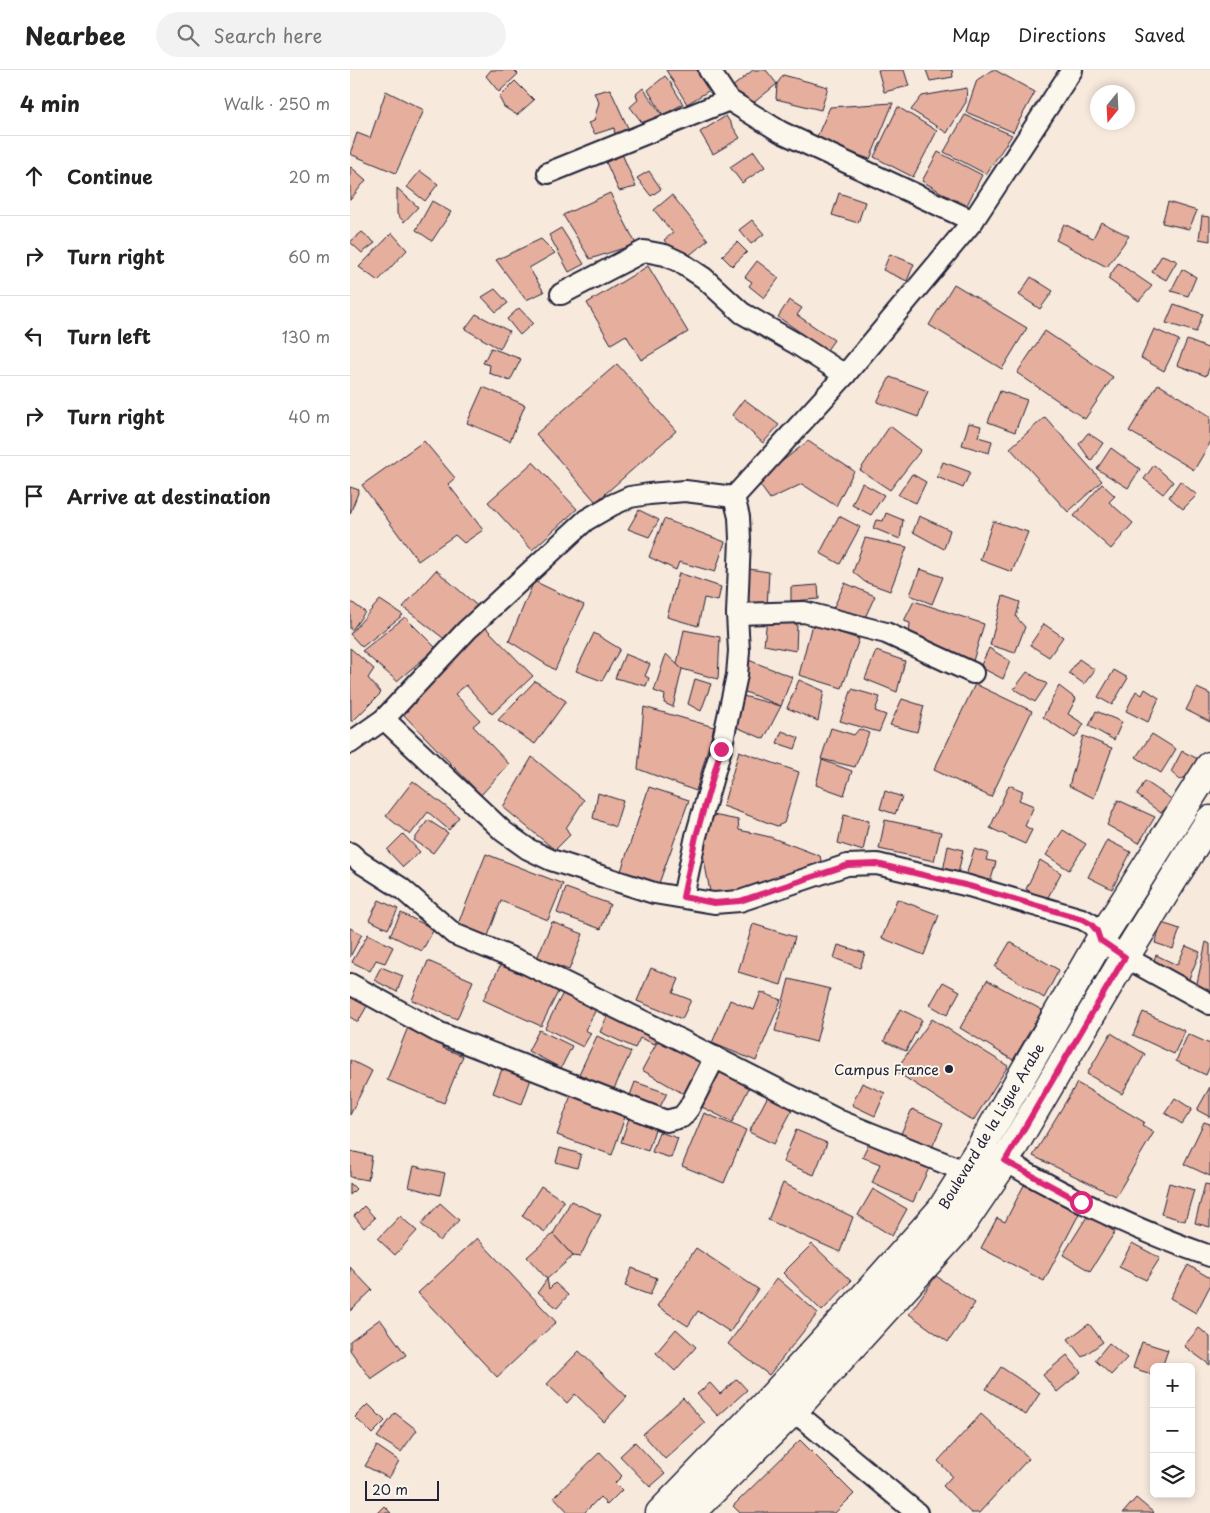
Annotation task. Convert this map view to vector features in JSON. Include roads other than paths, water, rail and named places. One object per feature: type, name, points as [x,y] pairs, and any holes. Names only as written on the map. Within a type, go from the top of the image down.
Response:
[{"type":"main road","name":"Boulevard de la Ligue Arabe","points":[[784,1403],[855,1307],[941,1210],[981,1147],[1100,940],[1210,766]]},
{"type":"main road","name":"Boulevard de la Ligue Arabe","points":[[678,1510],[960,1227],[1005,1161],[1125,957],[1210,820]]},
{"type":"street","points":[[709,70],[729,100],[781,132],[973,221]]},
{"type":"street","points":[[734,497],[845,375],[973,221],[1072,70]]},
{"type":"street","points":[[548,173],[729,100]]},
{"type":"street","points":[[561,294],[644,251],[665,254],[704,278],[742,313],[795,343],[845,375]]},
{"type":"street","points":[[350,743],[384,719],[467,630],[586,520],[630,497],[649,494],[685,490],[734,497]]},
{"type":"street","points":[[683,897],[696,836],[721,749],[737,675],[740,539],[739,517],[734,497]]},
{"type":"street","points":[[737,614],[804,612],[886,633],[974,674]]},
{"type":"street","points":[[384,719],[504,832],[528,849],[551,860],[654,893],[714,903],[740,901],[848,865],[877,864],[969,886],[1082,919],[1091,924],[1097,931],[1100,940],[1125,957],[1210,1004]]},
{"type":"street","points":[[350,853],[360,862],[401,888],[454,934],[527,964],[838,1120],[964,1171],[989,1186]]},
{"type":"street","points":[[350,984],[440,1033],[666,1121],[682,1117],[689,1108],[714,1057]]},
{"type":"street","points":[[981,1147],[1081,1202],[1168,1241],[1210,1256]]},
{"type":"street","points":[[784,1403],[917,1513]]},
{"type":"place","name":"Campus France","points":[[949,1069]]}]
